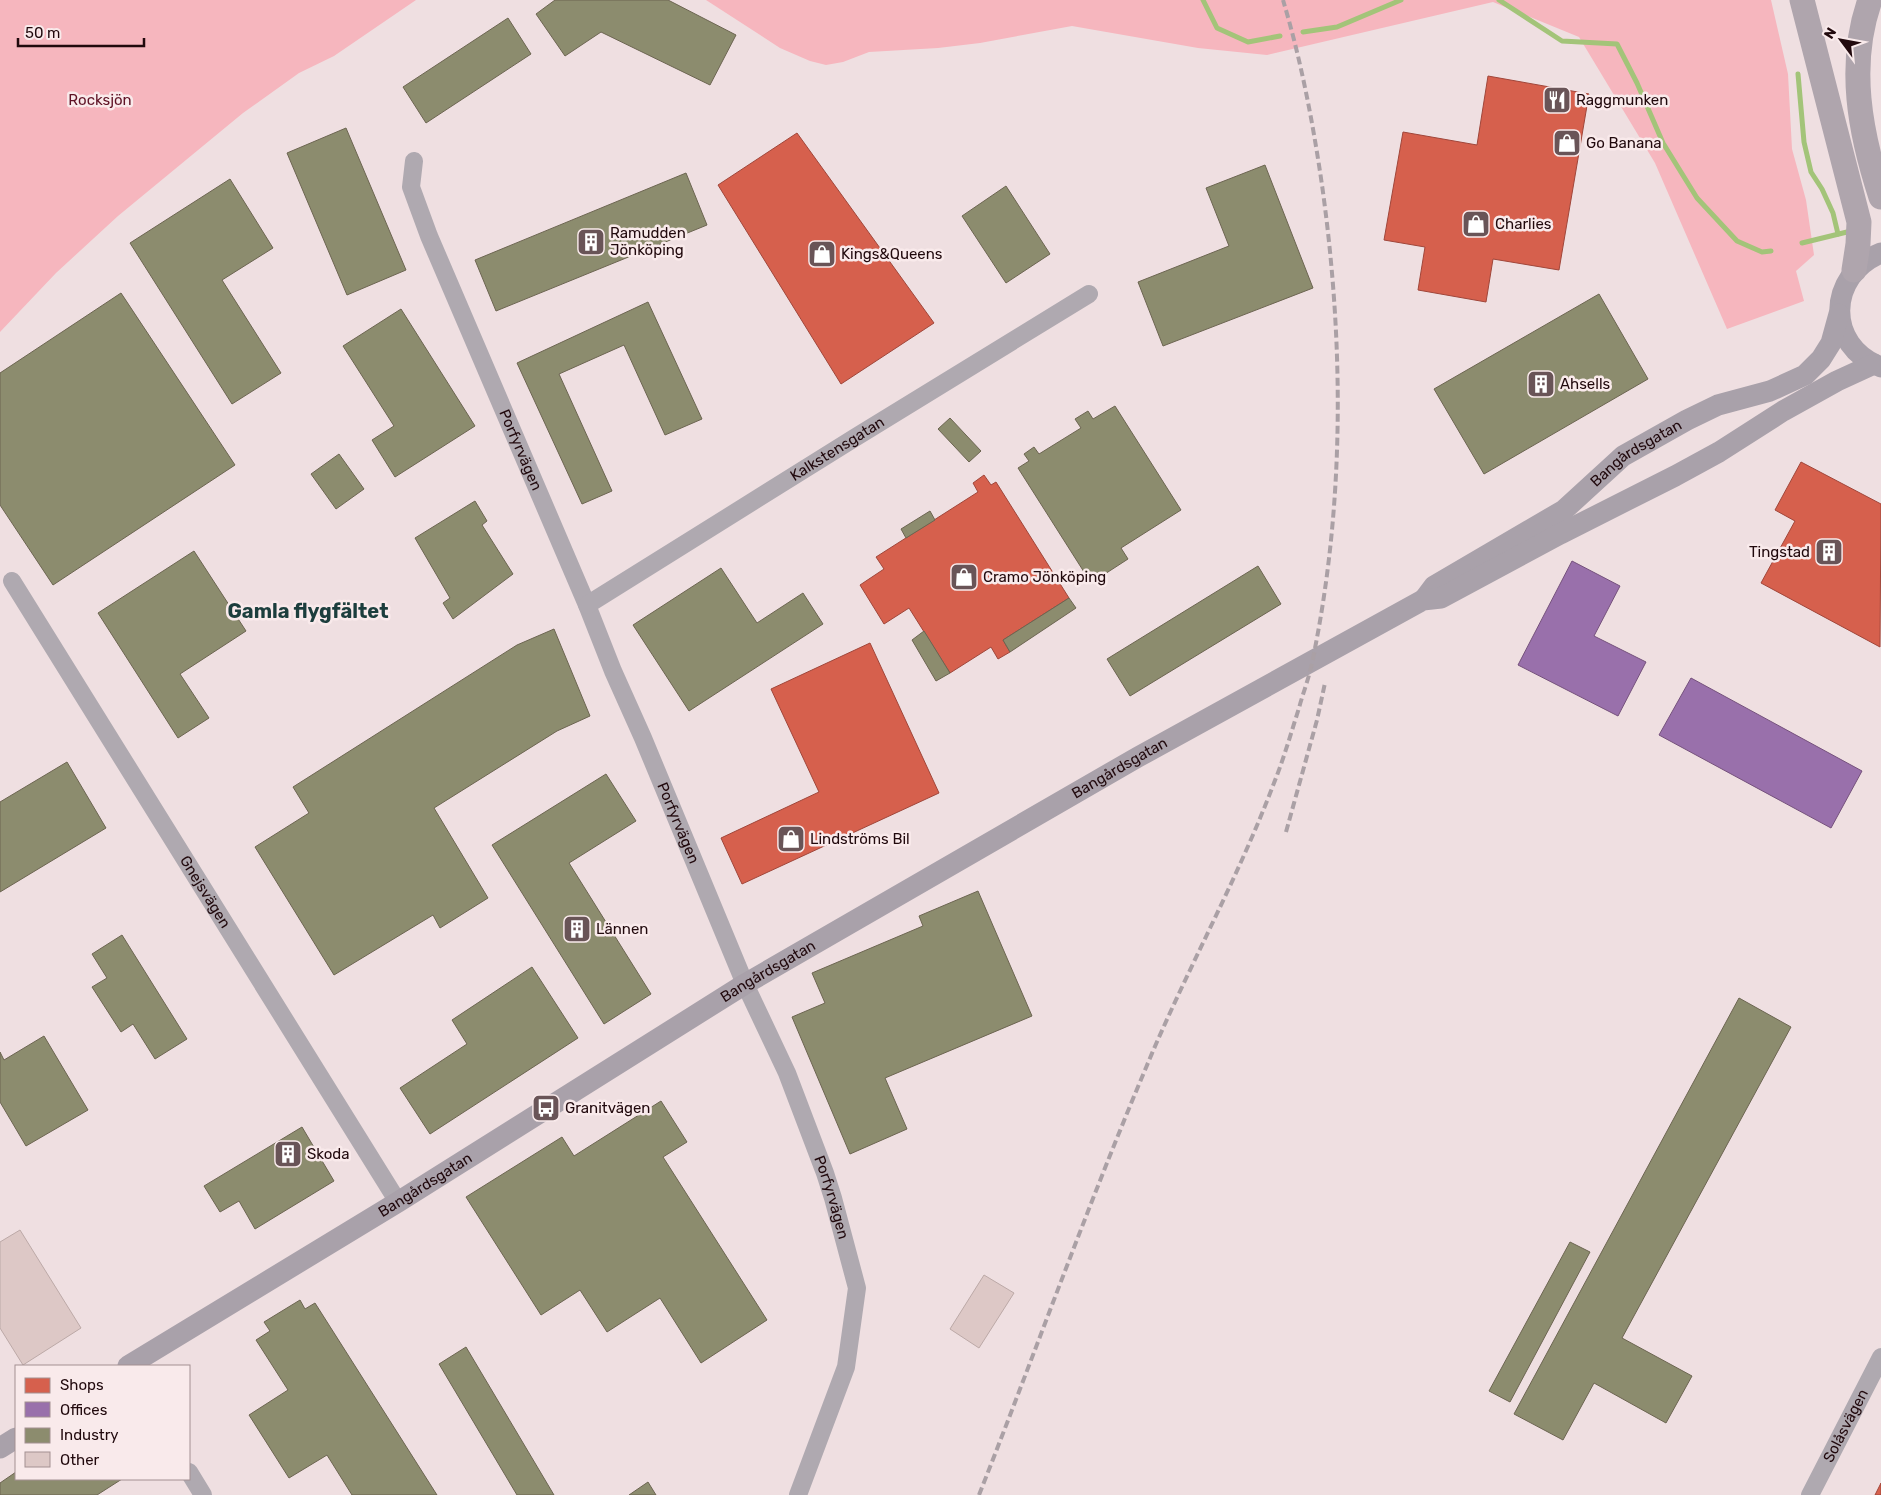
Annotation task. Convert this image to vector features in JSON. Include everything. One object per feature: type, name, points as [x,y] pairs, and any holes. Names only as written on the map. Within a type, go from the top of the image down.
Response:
[{"type":"highway","points":[[1802,0],[1859,222],[1854,270]]},
{"type":"highway","points":[[1870,0],[1860,43],[1857,83],[1861,124],[1866,149],[1881,197]]},
{"type":"main road","points":[[1854,270],[1866,260],[1881,253]]},
{"type":"main road","name":"Bangårdsgatan","points":[[1423,600],[1434,586],[1564,510],[1623,456],[1702,412],[1718,405],[1770,391],[1805,375],[1821,359],[1831,343],[1839,314],[1840,299],[1845,284],[1854,270]]},
{"type":"main road","points":[[1839,314],[1842,330],[1850,344],[1860,356],[1877,365]]},
{"type":"main road","name":"Bangårdsgatan","points":[[130,1365],[398,1202],[745,984],[1138,757],[1423,600],[1441,598],[1560,534],[1658,485],[1718,452],[1783,411],[1837,381],[1877,365]]},
{"type":"main road","points":[[0,1448],[15,1439]]},
{"type":"street","name":"Porfyrvägen","points":[[414,161],[411,187],[429,236],[588,606],[613,671],[643,738],[745,984],[787,1073],[825,1172],[847,1247],[857,1288],[846,1367],[798,1495]]},
{"type":"street","name":"Kalkstensgatan","points":[[588,606],[856,437],[1089,294]]},
{"type":"street","name":"Gnejsvägen","points":[[12,581],[398,1202]]},
{"type":"street","name":"Solåsvägen","points":[[1810,1495],[1881,1357]]},
{"type":"street","points":[[190,1474],[203,1495]]},
{"type":"green space","name":"Rocksjön","points":[[0,0],[416,0],[334,56],[299,73],[243,113],[118,216],[56,273],[0,332]]},
{"type":"green space","points":[[706,0],[1771,0],[1788,74],[1792,149],[1806,200],[1814,255],[1796,271],[1804,301],[1727,329],[1655,163],[1579,37],[1493,2],[1267,55],[1198,48],[1072,26],[980,43],[938,48],[869,52],[843,62],[826,65],[810,61],[780,48]]},
{"type":"building: Shops","points":[[1488,76],[1589,94],[1559,270],[1493,259],[1486,302],[1418,290],[1425,247],[1384,240],[1403,132],[1477,145]]},
{"type":"building: Shops","name":"Kings&Queens","points":[[797,133],[934,323],[841,384],[718,185]]},
{"type":"building: Shops","name":"Tingstad","points":[[1801,462],[1881,504],[1880,647],[1761,583],[1795,521],[1775,510]]},
{"type":"building: Shops","name":"Cramo Jönköping","points":[[984,475],[991,485],[996,482],[1069,598],[1003,640],[1010,652],[998,659],[991,647],[950,673],[909,608],[884,624],[860,585],[884,569],[876,557],[978,492],[973,483]]},
{"type":"building: Shops","points":[[870,643],[939,793],[742,884],[721,838],[819,792],[771,689]]},
{"type":"building: Shops","points":[[1881,1483],[1881,1495],[1875,1495]]},
{"type":"building: Offices","points":[[1572,561],[1620,586],[1594,636],[1646,662],[1618,716],[1518,665]]},
{"type":"building: Offices","points":[[1691,678],[1862,771],[1831,828],[1659,735]]},
{"type":"building: Industry","points":[[555,0],[668,0],[736,35],[710,85],[601,32],[565,56],[536,14]]},
{"type":"building: Industry","points":[[508,18],[531,54],[426,123],[403,87]]},
{"type":"building: Industry","points":[[346,128],[406,270],[347,295],[287,153]]},
{"type":"building: Industry","points":[[1265,165],[1313,288],[1163,346],[1138,282],[1229,246],[1206,188]]},
{"type":"building: Industry","name":"Ramudden Jönköping","points":[[686,173],[707,225],[496,311],[475,260]]},
{"type":"building: Industry","points":[[230,179],[273,248],[222,280],[281,373],[232,404],[130,243]]},
{"type":"building: Industry","points":[[1006,186],[1050,254],[1006,283],[962,216]]},
{"type":"building: Industry","points":[[121,293],[235,465],[53,585],[0,505],[0,373]]},
{"type":"building: Industry","name":"Ahsells","points":[[1599,294],[1648,379],[1484,474],[1434,389]]},
{"type":"building: Industry","points":[[648,302],[702,419],[665,435],[624,345],[559,374],[612,491],[582,504],[517,363]]},
{"type":"building: Industry","points":[[401,309],[475,426],[395,477],[372,440],[394,426],[343,346]]},
{"type":"building: Industry","points":[[1115,406],[1181,510],[1121,548],[1128,559],[1091,583],[1018,468],[1029,461],[1024,454],[1034,447],[1039,454],[1081,428],[1075,419],[1088,411],[1093,419]]},
{"type":"building: Industry","points":[[950,418],[981,451],[969,462],[938,429]]},
{"type":"building: Industry","points":[[339,454],[364,489],[336,509],[311,474]]},
{"type":"building: Industry","points":[[475,501],[487,521],[482,525],[513,574],[453,619],[443,603],[450,598],[415,538]]},
{"type":"building: Industry","points":[[930,511],[935,520],[906,538],[901,529]]},
{"type":"building: Industry","points":[[194,551],[246,631],[180,674],[209,718],[178,738],[98,613]]},
{"type":"building: Industry","points":[[1258,566],[1281,604],[1130,696],[1107,659]]},
{"type":"building: Industry","points":[[721,568],[757,623],[803,593],[823,624],[689,711],[633,625]]},
{"type":"building: Industry","points":[[1069,598],[1076,608],[1010,652],[1003,640]]},
{"type":"building: Industry","points":[[554,629],[590,716],[557,731],[434,808],[488,898],[440,928],[433,915],[334,975],[255,847],[309,813],[293,787],[517,645]]},
{"type":"building: Industry","points":[[924,631],[950,673],[936,681],[912,640]]},
{"type":"building: Industry","points":[[67,762],[106,828],[0,892],[0,802]]},
{"type":"building: Industry","name":"Lännen","points":[[606,774],[636,821],[569,863],[651,994],[604,1024],[492,845]]},
{"type":"building: Industry","points":[[978,891],[1032,1016],[885,1078],[907,1129],[850,1154],[792,1017],[825,1003],[812,973],[923,926],[919,916]]},
{"type":"building: Industry","points":[[122,935],[187,1039],[155,1059],[133,1024],[121,1032],[92,987],[107,978],[92,954]]},
{"type":"building: Industry","points":[[532,967],[578,1038],[430,1134],[400,1088],[467,1044],[452,1020]]},
{"type":"building: Industry","points":[[1739,998],[1791,1027],[1622,1338],[1692,1376],[1666,1423],[1594,1383],[1563,1440],[1514,1414]]},
{"type":"building: Industry","points":[[44,1036],[88,1110],[26,1146],[0,1102],[0,1052],[4,1060]]},
{"type":"building: Industry","points":[[661,1101],[687,1142],[663,1157],[767,1320],[701,1363],[660,1298],[607,1332],[580,1290],[541,1315],[466,1197],[562,1137],[574,1156]]},
{"type":"building: Industry","name":"Skoda","points":[[302,1127],[334,1181],[255,1229],[239,1201],[220,1212],[204,1186]]},
{"type":"building: Industry","points":[[1570,1242],[1590,1252],[1510,1402],[1489,1391]]},
{"type":"building: Industry","points":[[300,1300],[305,1309],[315,1303],[437,1495],[352,1495],[327,1455],[289,1478],[249,1415],[288,1390],[256,1340],[270,1331],[264,1322]]},
{"type":"building: Industry","points":[[466,1347],[554,1495],[517,1495],[439,1364]]},
{"type":"building: Industry","points":[[15,1473],[15,1480],[120,1480],[97,1495],[0,1495],[0,1483]]},
{"type":"building: Industry","points":[[648,1482],[656,1495],[629,1495]]},
{"type":"building: Other","points":[[20,1230],[81,1328],[23,1365],[0,1328],[0,1242]]},
{"type":"building: Other","points":[[984,1275],[1014,1293],[979,1348],[950,1329]]},
{"type":"waterway","points":[[1203,0],[1217,28],[1248,42],[1280,36]]},
{"type":"waterway","points":[[1303,32],[1337,27],[1401,0]]},
{"type":"waterway","points":[[1499,0],[1562,41],[1617,44],[1637,83],[1663,143],[1697,198],[1737,241],[1762,252],[1771,251]]},
{"type":"waterway","points":[[1798,74],[1804,142],[1811,172],[1822,189],[1833,213],[1838,234]]},
{"type":"waterway","points":[[1802,243],[1847,232]]},
{"type":"railway","points":[[979,1495],[1123,1123],[1177,998],[1244,856],[1278,774],[1312,663],[1323,604],[1331,544],[1338,424],[1337,364],[1329,244],[1322,185],[1306,92],[1283,0]]},
{"type":"railway","points":[[1286,832],[1317,720],[1325,683]]},
{"type":"place","name":"Raggmunken","points":[[1557,100]]},
{"type":"place","name":"Go Banana","points":[[1567,143]]},
{"type":"place","name":"Charlies","points":[[1476,224]]},
{"type":"place","name":"Ramudden Jönköping","points":[[591,242]]},
{"type":"place","name":"Kings&Queens","points":[[822,254]]},
{"type":"place","name":"Ahsells","points":[[1541,384]]},
{"type":"place","name":"Tingstad","points":[[1829,552]]},
{"type":"place","name":"Cramo Jönköping","points":[[964,577]]},
{"type":"place","name":"Lindströms Bil","points":[[791,839]]},
{"type":"place","name":"Lännen","points":[[577,929]]},
{"type":"place","name":"Granitvägen","points":[[546,1108]]},
{"type":"place","name":"Skoda","points":[[288,1154]]},
{"type":"district","name":"Gamla flygfältet","points":[[308,611]]}]
